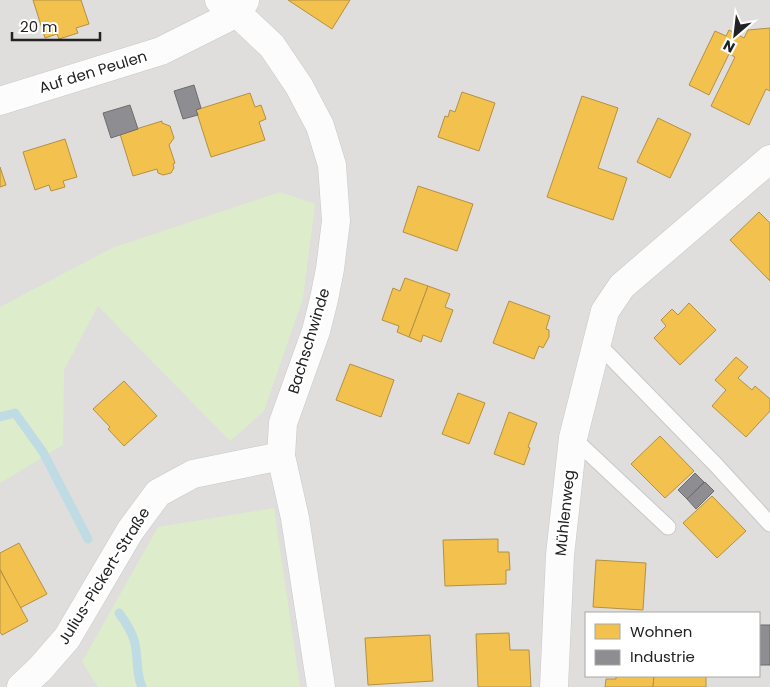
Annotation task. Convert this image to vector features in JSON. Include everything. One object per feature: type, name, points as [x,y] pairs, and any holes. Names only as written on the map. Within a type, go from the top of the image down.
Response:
[{"type":"street","name":"Auf den Peulen","points":[[0,101],[161,51],[234,4]]},
{"type":"street","name":"Bachschwinde","points":[[234,4],[272,46],[299,86],[320,126],[332,165],[336,221],[324,299],[316,331],[283,423],[281,456],[295,518],[321,687]]},
{"type":"street","name":"Mühlenweg","points":[[554,687],[560,555],[572,438],[605,311],[622,286],[770,159]]},
{"type":"street","name":"Julius-Pickert-Straße","points":[[21,687],[40,669],[67,638],[130,531],[158,493],[193,474],[281,456]]},
{"type":"lane","points":[[596,342],[716,465],[770,524]]},
{"type":"lane","points":[[572,438],[668,527]]},
{"type":"shaded area","points":[[0,0],[770,0],[770,687],[0,687]]},
{"type":"green space","points":[[280,192],[315,204],[303,298],[264,411],[230,441],[98,306],[64,370],[63,445],[0,483],[0,307],[112,248]]},
{"type":"green space","points":[[274,508],[300,687],[98,687],[82,662],[158,527]]},
{"type":"building: Wohnen","points":[[33,0],[81,0],[89,24],[76,28],[78,33],[59,39],[57,34],[45,38]]},
{"type":"building: Wohnen","points":[[288,0],[350,0],[332,29]]},
{"type":"building: Wohnen","points":[[770,28],[770,91],[766,89],[749,125],[711,106],[735,57],[729,54],[709,95],[689,85],[715,31],[726,36],[729,30],[744,38],[748,30]]},
{"type":"building: Wohnen","points":[[462,92],[495,103],[479,151],[438,137],[445,116],[448,117],[450,110],[455,112]]},
{"type":"building: Wohnen","points":[[250,93],[255,107],[261,105],[266,119],[259,122],[265,140],[211,157],[196,110]]},
{"type":"building: Wohnen","points":[[582,96],[618,108],[598,168],[627,178],[613,220],[547,197]]},
{"type":"building: Wohnen","points":[[658,118],[691,134],[670,178],[637,162]]},
{"type":"building: Wohnen","points":[[162,121],[162,123],[170,126],[174,138],[169,145],[175,163],[173,164],[174,168],[171,173],[163,175],[158,173],[157,169],[133,176],[120,134]]},
{"type":"building: Wohnen","points":[[65,139],[77,177],[63,181],[65,187],[51,191],[49,185],[35,190],[23,152]]},
{"type":"building: Wohnen","points":[[0,167],[6,185],[0,187]]},
{"type":"building: Wohnen","points":[[418,186],[473,204],[457,251],[403,232]]},
{"type":"building: Wohnen","points":[[759,212],[770,223],[770,281],[730,240]]},
{"type":"building: Wohnen","points":[[405,278],[428,286],[409,337],[397,332],[399,326],[382,320],[393,288],[400,291]]},
{"type":"building: Wohnen","points":[[428,286],[450,294],[445,307],[453,310],[441,342],[423,335],[421,342],[409,337]]},
{"type":"building: Wohnen","points":[[509,301],[550,316],[546,329],[549,330],[549,337],[543,348],[539,346],[534,359],[493,343]]},
{"type":"building: Wohnen","points":[[689,303],[716,330],[680,365],[654,338],[666,326],[661,320],[672,309],[678,315]]},
{"type":"building: Wohnen","points":[[736,357],[748,367],[738,378],[752,390],[755,386],[770,399],[770,411],[746,437],[712,406],[726,390],[715,380]]},
{"type":"building: Wohnen","points":[[350,364],[394,380],[381,417],[336,400]]},
{"type":"building: Wohnen","points":[[124,381],[157,416],[124,446],[93,409]]},
{"type":"building: Wohnen","points":[[458,393],[485,403],[469,444],[442,434]]},
{"type":"building: Wohnen","points":[[509,412],[537,423],[528,447],[530,448],[524,465],[494,454]]},
{"type":"building: Wohnen","points":[[660,436],[694,471],[665,498],[631,464]]},
{"type":"building: Wohnen","points":[[712,496],[746,531],[717,558],[683,523]]},
{"type":"building: Wohnen","points":[[498,539],[498,552],[509,552],[510,570],[506,570],[506,584],[445,586],[443,540]]},
{"type":"building: Wohnen","points":[[19,543],[47,594],[20,608],[0,569],[0,553]]},
{"type":"building: Wohnen","points":[[596,560],[646,563],[643,610],[593,607]]},
{"type":"building: Wohnen","points":[[0,570],[28,621],[2,635],[0,632]]},
{"type":"building: Wohnen","points":[[509,633],[510,650],[529,650],[531,687],[478,687],[476,634]]},
{"type":"building: Wohnen","points":[[430,635],[433,681],[368,685],[365,638]]},
{"type":"building: Wohnen","points":[[616,677],[654,677],[653,687],[605,687],[606,679],[616,679]]},
{"type":"building: Wohnen","points":[[654,677],[706,677],[706,687],[653,687]]},
{"type":"building: Industrie","points":[[194,85],[201,108],[196,110],[198,115],[183,119],[174,91]]},
{"type":"building: Industrie","points":[[130,105],[138,129],[111,138],[103,113]]},
{"type":"building: Industrie","points":[[695,473],[704,482],[687,499],[678,490]]},
{"type":"building: Industrie","points":[[705,482],[714,491],[696,509],[687,499]]},
{"type":"building: Industrie","points":[[760,625],[770,625],[770,665],[760,665]]},
{"type":"waterway","points":[[0,417],[15,413],[43,452],[88,539]]},
{"type":"waterway","points":[[119,613],[128,626],[134,640],[138,676],[142,687]]}]
